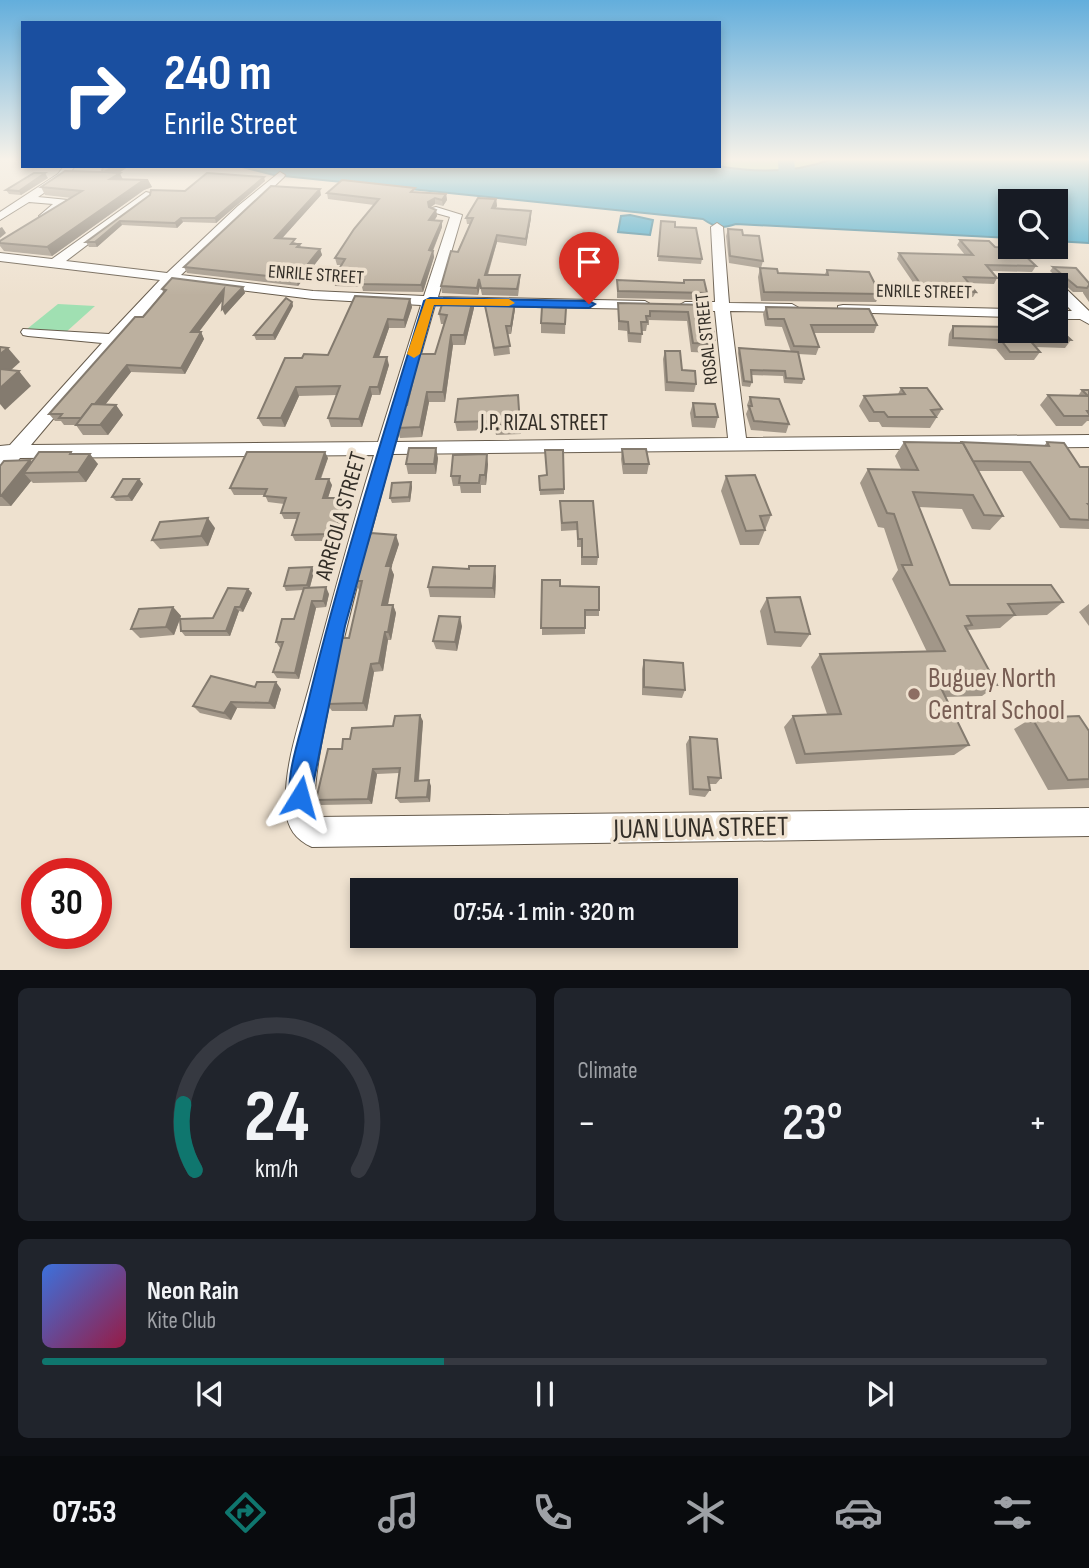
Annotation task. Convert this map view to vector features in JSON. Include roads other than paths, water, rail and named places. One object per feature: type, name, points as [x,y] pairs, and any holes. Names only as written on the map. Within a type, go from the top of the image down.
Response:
[{"type":"street","points":[[0,217],[20,204]]},
{"type":"street","points":[[37,221],[61,204]]},
{"type":"street","points":[[57,262],[134,204]]},
{"type":"street","points":[[0,470],[8,452],[112,339],[169,278],[246,204]]},
{"type":"street","name":"ARREOLA STREET","points":[[312,832],[306,828],[300,814],[303,770],[336,626],[456,215],[436,210]]},
{"type":"street","name":"ROSAL STREET","points":[[717,227],[722,307],[738,446]]},
{"type":"street","name":"ENRILE STREET","points":[[0,257],[313,295],[430,301],[801,308]]},
{"type":"street","points":[[1068,298],[1088,317]]},
{"type":"street","name":"ENRILE STREET","points":[[828,309],[998,313]]},
{"type":"street","points":[[1068,316],[1088,317]]},
{"type":"street","points":[[28,332],[112,339]]},
{"type":"street","name":"J.P. RIZAL STREET","points":[[8,452],[1089,441]]},
{"type":"street","name":"JUAN LUNA STREET","points":[[312,832],[1089,822]]},
{"type":"water","points":[[559,204],[998,204],[998,237],[736,224],[715,226],[703,219]]},
{"type":"water","points":[[1068,204],[1089,204],[1089,243],[1068,242]]},
{"type":"water","points":[[630,215],[653,220],[650,235],[618,232],[621,216]]},
{"type":"place","name":"Buguey North Central School","points":[[914,694]]}]
